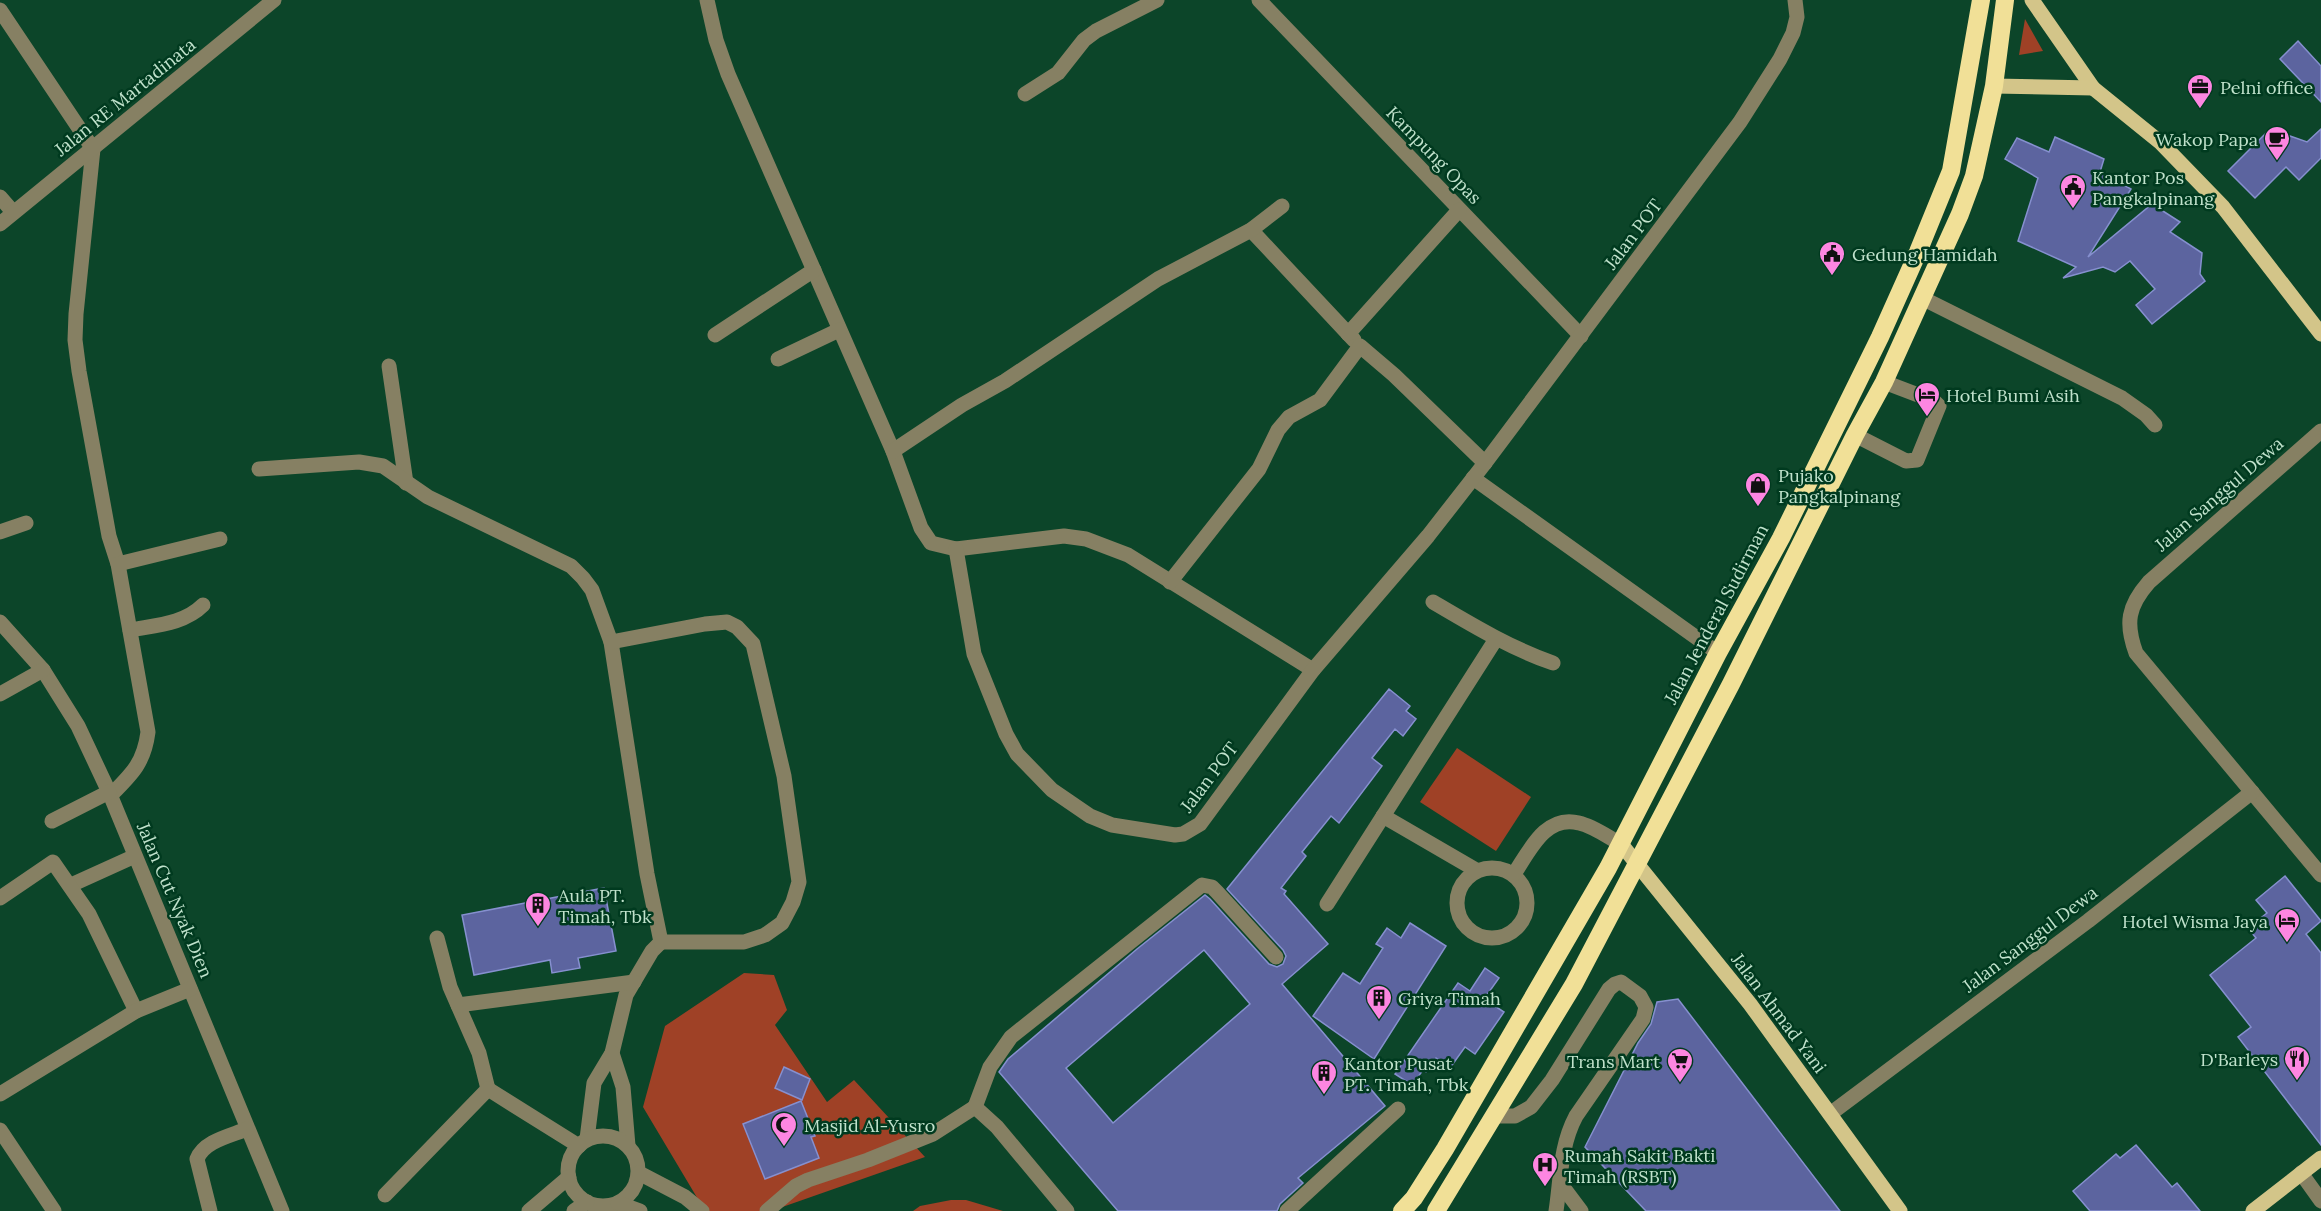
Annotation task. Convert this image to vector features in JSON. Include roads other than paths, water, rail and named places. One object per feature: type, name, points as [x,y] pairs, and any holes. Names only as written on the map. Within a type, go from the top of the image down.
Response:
[{"type":"highway","name":"Jalan Jenderal Sudirman","points":[[1402,1211],[1414,1198],[1445,1149],[1621,844],[1718,653],[1781,538],[1837,420],[1880,337],[1951,171],[1981,0]]},
{"type":"highway","points":[[1436,1211],[1574,984],[1731,684],[1855,435],[1884,382],[1960,214],[1974,176],[1994,86],[2005,0]]},
{"type":"highway","points":[[1908,274],[1925,290]]},
{"type":"highway","points":[[1837,420],[1855,435]]},
{"type":"main road","points":[[2032,0],[2093,88],[2161,143],[2223,207],[2321,334]]},
{"type":"main road","points":[[1994,86],[2093,88]]},
{"type":"main road","name":"Jalan Ahmad Yani","points":[[1621,844],[1750,1004],[1900,1211]]},
{"type":"main road","points":[[2257,1210],[2321,1158]]},
{"type":"street","name":"Jalan RE Martadinata","points":[[0,224],[274,0]]},
{"type":"street","points":[[707,0],[716,40],[728,74],[893,451],[927,539],[931,543],[956,549],[1064,536],[1086,540],[1128,555],[1313,670]]},
{"type":"street","points":[[1024,94],[1058,73],[1084,40],[1096,31],[1157,0]]},
{"type":"street","name":"Kampung Opas","points":[[1259,0],[1581,336]]},
{"type":"street","name":"Jalan POT","points":[[956,549],[975,654],[1006,734],[1017,754],[1052,790],[1090,816],[1112,825],[1174,835],[1183,834],[1200,825],[1313,670],[1428,536],[1485,463],[1740,122],[1780,59],[1793,33],[1797,17],[1795,0]]},
{"type":"street","points":[[0,10],[93,149],[75,340],[109,536],[118,564],[148,732],[142,759],[134,771],[110,794],[52,821]]},
{"type":"street","points":[[0,197],[13,213]]},
{"type":"street","points":[[893,451],[962,405],[1005,381],[1158,279],[1251,230],[1282,206]]},
{"type":"street","points":[[1348,334],[1459,210]]},
{"type":"street","points":[[1251,230],[1360,346],[1394,375],[1485,463]]},
{"type":"street","points":[[715,335],[813,270]]},
{"type":"street","points":[[1925,290],[2122,398],[2146,415],[2155,425]]},
{"type":"street","points":[[778,359],[839,330]]},
{"type":"street","points":[[1170,582],[1258,470],[1284,423],[1289,417],[1320,400],[1360,346]]},
{"type":"street","points":[[389,366],[406,483]]},
{"type":"street","points":[[1855,435],[1906,461],[1917,460],[1939,406],[1934,400],[1884,382]]},
{"type":"street","name":"Jalan Sanggul Dewa","points":[[2321,431],[2149,582],[2137,595],[2129,616],[2130,635],[2136,653],[2321,875]]},
{"type":"street","points":[[258,469],[370,462],[383,466],[428,497],[572,566],[592,590],[611,642],[647,874],[661,942]]},
{"type":"street","points":[[1473,478],[1718,653]]},
{"type":"street","points":[[0,532],[26,524]]},
{"type":"street","points":[[118,564],[220,539]]},
{"type":"street","points":[[1433,602],[1496,639],[1522,652],[1553,663]]},
{"type":"street","points":[[130,630],[186,618],[194,614],[203,604]]},
{"type":"street","name":"Jalan Cut Nyak Dien","points":[[0,622],[43,670],[78,726],[110,794],[282,1211]]},
{"type":"street","points":[[583,1142],[594,1083],[612,1053],[626,995],[652,951],[661,942],[744,942],[765,935],[782,923],[800,882],[784,776],[753,644],[737,627],[727,622],[611,642]]},
{"type":"street","points":[[1327,904],[1496,639]]},
{"type":"street","points":[[0,694],[43,670]]},
{"type":"street","name":"Jalan Sanggul Dewa","points":[[1830,1114],[2088,921],[2252,792]]},
{"type":"street","points":[[1383,816],[1476,870]]},
{"type":"street","points":[[1514,874],[1542,832],[1567,822],[1577,822],[1621,844]]},
{"type":"street","points":[[71,885],[135,856]]},
{"type":"street","points":[[0,898],[53,862],[89,914],[136,1011]]},
{"type":"street","points":[[1489,867],[1502,868],[1514,874],[1523,884],[1528,897],[1525,916],[1514,932],[1502,937],[1489,938],[1476,934],[1466,927],[1456,902],[1459,890],[1466,878],[1476,870],[1489,867]]},
{"type":"street","points":[[766,1211],[796,1186],[808,1180],[868,1160],[933,1134],[975,1107],[990,1067],[1011,1037],[1202,885],[1212,887],[1276,957]]},
{"type":"street","points":[[437,938],[450,987],[479,1053],[488,1089],[583,1142]]},
{"type":"street","points":[[458,1005],[634,982]]},
{"type":"street","points":[[1495,1116],[1515,1116],[1531,1107],[1552,1080],[1609,989],[1615,984],[1621,982],[1640,996],[1646,1007],[1643,1019],[1576,1116],[1567,1133],[1561,1161],[1556,1211]]},
{"type":"street","points":[[0,1095],[136,1011],[190,988]]},
{"type":"street","points":[[612,1053],[623,1087],[628,1146]]},
{"type":"street","points":[[385,1195],[488,1089]]},
{"type":"street","points":[[975,1107],[998,1127],[1067,1211]]},
{"type":"street","points":[[1287,1211],[1398,1109]]},
{"type":"street","points":[[210,1211],[198,1156],[205,1147],[247,1129]]},
{"type":"street","points":[[0,1130],[54,1211]]},
{"type":"street","points":[[598,1136],[609,1136],[619,1139],[628,1146],[636,1158],[639,1173],[636,1185],[629,1196],[618,1203],[603,1206],[587,1202],[575,1191],[569,1177],[568,1166],[572,1155],[583,1142],[598,1136]]},
{"type":"street","points":[[639,1173],[685,1197],[702,1211]]},
{"type":"street","points":[[2301,1173],[2321,1201]]},
{"type":"street","points":[[529,1211],[569,1177]]},
{"type":"street","points":[[1560,1183],[1581,1211]]},
{"type":"street","points":[[574,1211],[587,1202]]},
{"type":"street","points":[[618,1203],[640,1211]]},
{"type":"place","name":"Pelni office","points":[[2200,110]]},
{"type":"place","name":"Wakop Papa","points":[[2277,162]]},
{"type":"place","name":"Kantor Pos Pangkalpinang","points":[[2073,210]]},
{"type":"place","name":"Gedung Hamidah","points":[[1832,277]]},
{"type":"place","name":"Hotel Bumi Asih","points":[[1927,418]]},
{"type":"place","name":"Pujako Pangkalpinang","points":[[1758,508]]},
{"type":"place","name":"Aula PT. Timah, Tbk","points":[[538,928]]},
{"type":"place","name":"Hotel Wisma Jaya","points":[[2287,944]]},
{"type":"place","name":"Griya Timah","points":[[1379,1021]]},
{"type":"place","name":"D'Barleys","points":[[2297,1082]]},
{"type":"place","name":"Trans Mart","points":[[1680,1084]]},
{"type":"place","name":"Kantor Pusat PT. Timah, Tbk","points":[[1324,1096]]},
{"type":"place","name":"Masjid Al-Yusro","points":[[784,1148]]},
{"type":"place","name":"Rumah Sakit Bakti Timah (RSBT)","points":[[1545,1188]]}]
